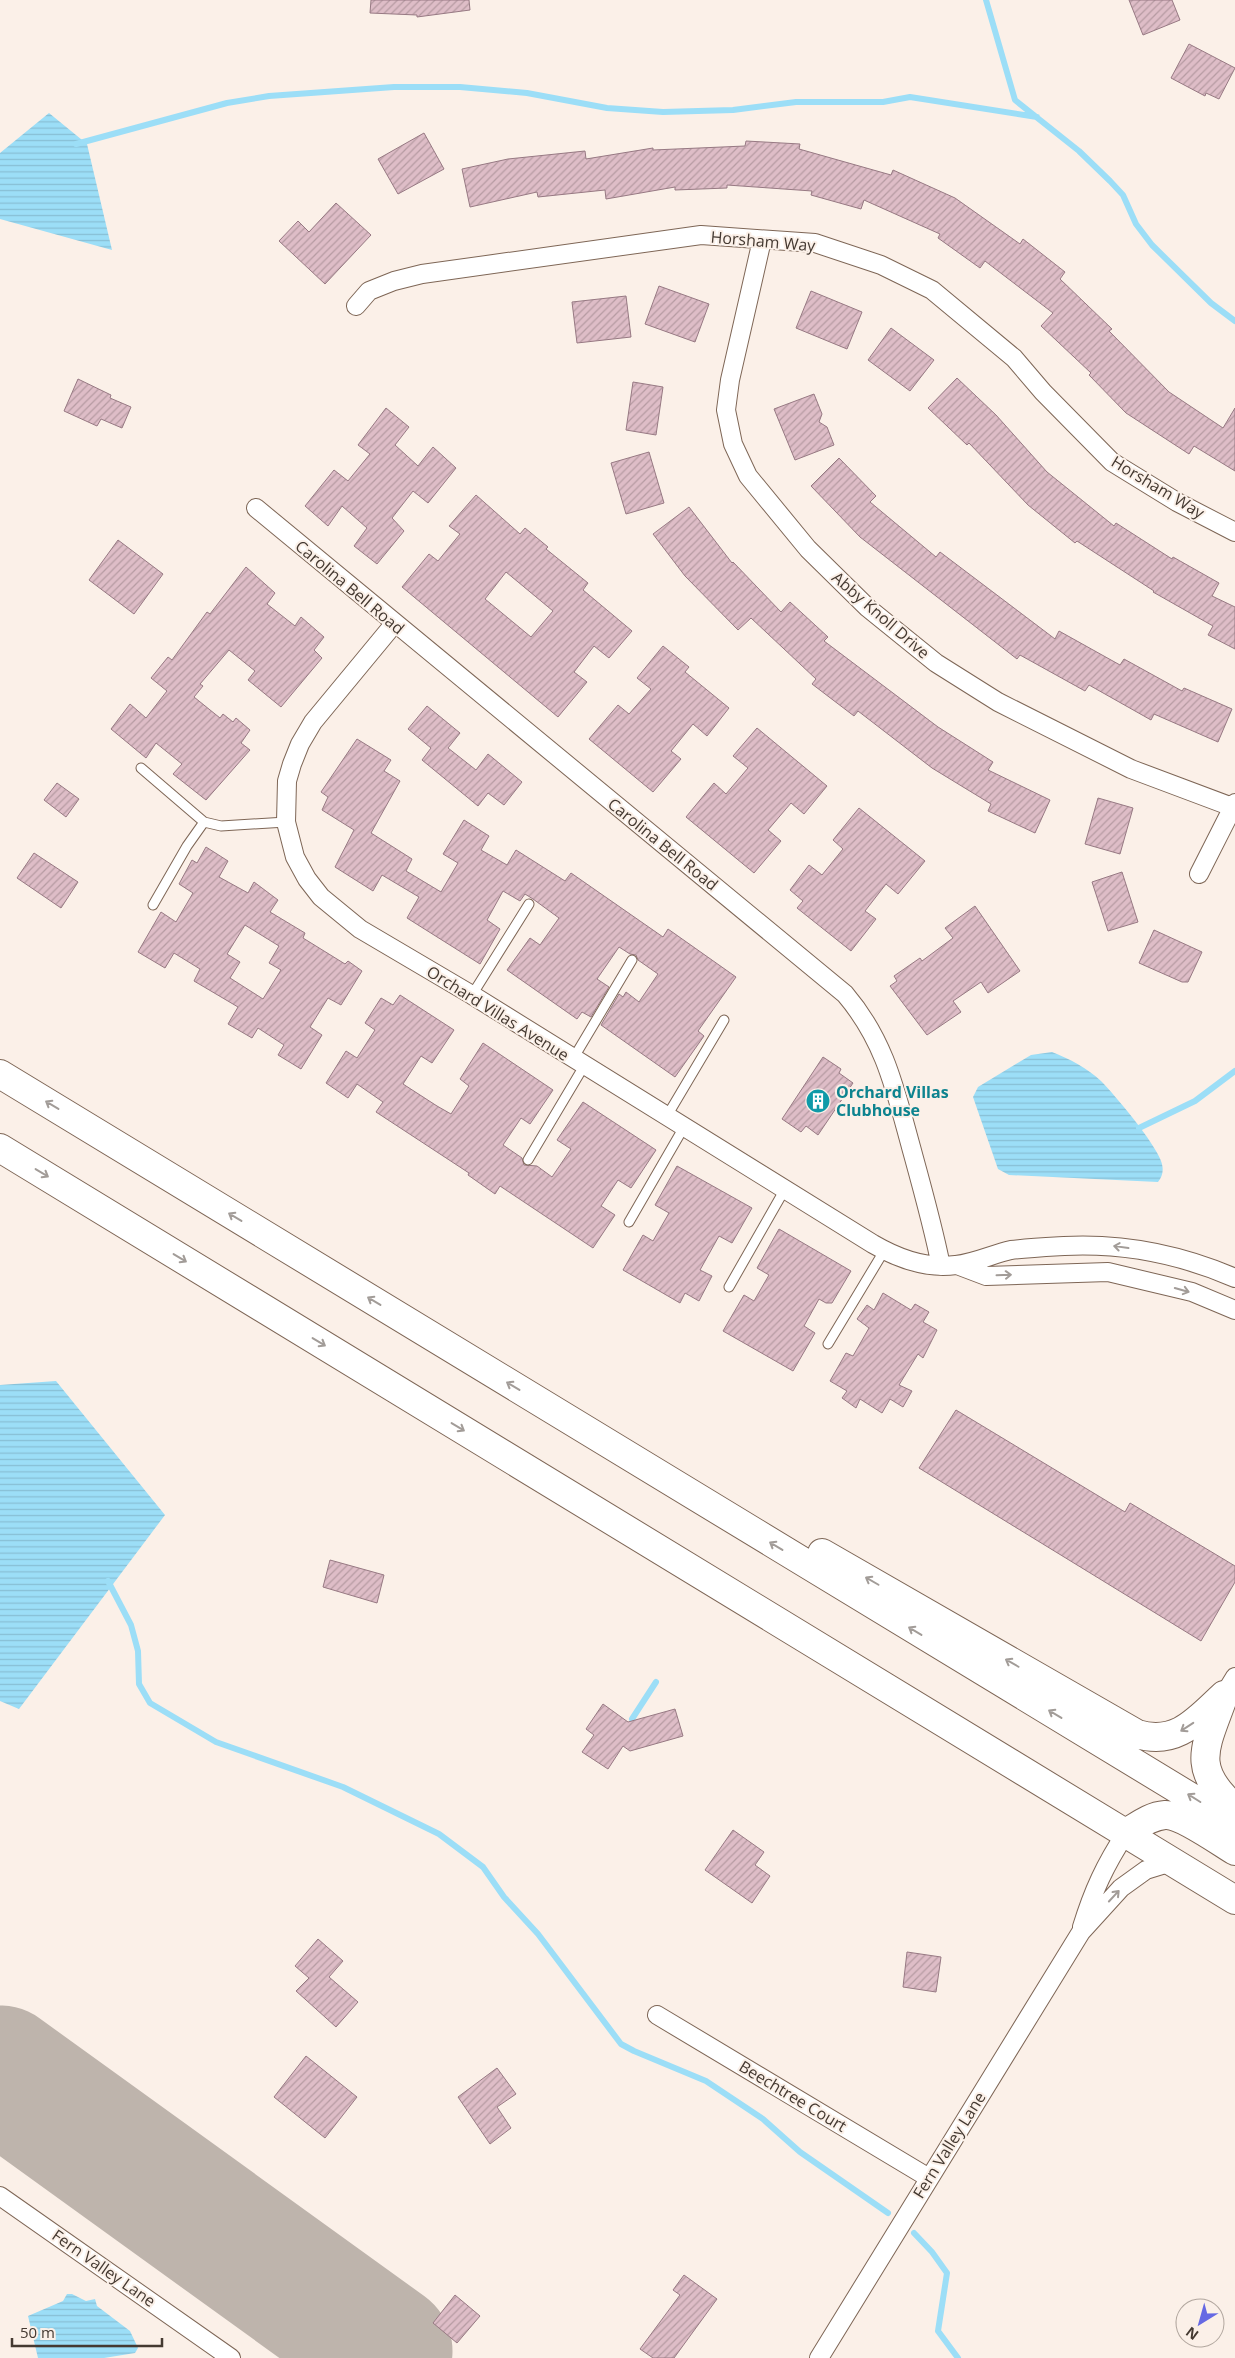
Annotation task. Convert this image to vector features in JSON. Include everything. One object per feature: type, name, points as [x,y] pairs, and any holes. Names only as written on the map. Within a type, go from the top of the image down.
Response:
[{"type":"highway","points":[[0,1074],[1235,1824]]},
{"type":"highway","points":[[0,1148],[1235,1900]]},
{"type":"highway","points":[[554,1411],[657,1459],[715,1490],[1137,1734],[1156,1738],[1176,1734],[1194,1723],[1230,1686]]},
{"type":"highway","points":[[1230,1686],[1207,1742],[1204,1760],[1214,1787],[1235,1808]]},
{"type":"highway","points":[[1126,1834],[1146,1820],[1166,1815],[1185,1821],[1235,1851]]},
{"type":"street","name":"Horsham Way","points":[[356,306],[369,291],[394,281],[422,274],[701,236],[815,243],[881,265],[932,290],[1014,358],[1043,392],[1112,462],[1177,502],[1235,532]]},
{"type":"street","name":"Abby Knoll Drive","points":[[762,240],[730,380],[726,410],[732,444],[748,476],[777,512],[808,549],[868,608],[936,663],[998,702],[1131,769],[1234,806]]},
{"type":"street","name":"Carolina Bell Road","points":[[256,508],[394,624],[846,994],[862,1016],[882,1050],[934,1230],[949,1266]]},
{"type":"street","name":"Orchard Villas Avenue","points":[[394,624],[313,722],[300,744],[287,781],[286,822],[295,857],[307,879],[327,902],[360,929],[472,995],[884,1251],[915,1262],[949,1266],[986,1276],[1108,1272],[1192,1292],[1235,1310]]},
{"type":"street","points":[[1199,874],[1234,806]]},
{"type":"street","name":"Orchard Villas Avenue","points":[[949,1266],[1011,1250],[1066,1246],[1110,1246],[1158,1253],[1210,1267],[1235,1278]]},
{"type":"street","points":[[1154,1282],[1158,1253]]},
{"type":"street","name":"Fern Valley Lane","points":[[1081,1932],[1093,1891],[1108,1861],[1126,1834]]},
{"type":"street","name":"Fern Valley Lane","points":[[819,2358],[1081,1932],[1122,1888],[1146,1870],[1172,1862]]},
{"type":"street","name":"Beechtree Court","points":[[657,2015],[929,2178]]},
{"type":"street","name":"Fern Valley Lane","points":[[0,2196],[232,2358]]},
{"type":"lane","points":[[141,768],[204,822],[220,826],[286,822]]},
{"type":"lane","points":[[153,905],[204,822]]},
{"type":"lane","points":[[472,995],[528,904]]},
{"type":"lane","points":[[528,1160],[632,960]]},
{"type":"lane","points":[[667,1116],[724,1020]]},
{"type":"lane","points":[[629,1222],[684,1127]]},
{"type":"lane","points":[[729,1287],[785,1189]]},
{"type":"lane","points":[[828,1344],[884,1251]]},
{"type":"water","points":[[49,113],[87,144],[112,250],[0,219],[0,153]]},
{"type":"water","points":[[1052,1052],[1090,1072],[1101,1081],[1125,1108],[1143,1131],[1161,1161],[1162,1172],[1158,1182],[1009,1175],[998,1169],[973,1097],[978,1087],[1031,1055]]},
{"type":"water","points":[[56,1381],[165,1515],[19,1709],[0,1701],[0,1385]]},
{"type":"water","points":[[67,2294],[72,2294],[86,2301],[95,2299],[97,2306],[130,2331],[138,2348],[135,2353],[104,2358],[38,2358],[28,2316],[63,2301]]},
{"type":"building","points":[[371,0],[469,0],[470,10],[417,17],[417,15],[370,13]]},
{"type":"building","points":[[1129,0],[1172,0],[1180,20],[1143,35]]},
{"type":"building","points":[[1189,44],[1235,68],[1219,99],[1206,93],[1205,96],[1171,78]]},
{"type":"building","points":[[424,133],[444,169],[398,194],[378,159]]},
{"type":"building","points":[[746,141],[800,144],[799,149],[891,175],[893,170],[955,198],[1020,244],[1023,239],[1065,272],[1060,279],[1112,329],[1109,331],[1169,392],[1223,428],[1235,408],[1235,471],[1194,446],[1189,454],[1126,413],[1089,375],[1091,373],[1041,326],[1053,313],[985,261],[980,268],[938,238],[940,234],[864,200],[861,209],[811,195],[812,191],[727,185],[727,188],[675,190],[675,187],[606,199],[605,190],[538,197],[537,192],[470,207],[462,169],[508,159],[585,151],[586,159],[653,148],[653,150],[745,146]]},
{"type":"building","points":[[336,203],[371,235],[325,284],[279,241],[298,221],[309,232]]},
{"type":"building","points":[[659,286],[709,304],[695,342],[645,324]]},
{"type":"building","points":[[811,291],[862,312],[847,349],[796,328]]},
{"type":"building","points":[[626,296],[631,337],[577,343],[572,302]]},
{"type":"building","points":[[891,328],[934,360],[910,391],[868,360]]},
{"type":"building","points":[[957,378],[996,415],[1047,472],[1114,526],[1116,523],[1172,559],[1173,557],[1219,583],[1212,596],[1235,607],[1235,649],[1208,635],[1213,626],[1153,592],[1077,541],[1075,543],[1028,505],[969,443],[967,445],[928,408]]},
{"type":"building","points":[[78,379],[111,395],[110,398],[131,407],[122,428],[101,419],[97,426],[64,411]]},
{"type":"building","points":[[633,382],[663,387],[656,435],[626,430]]},
{"type":"building","points":[[814,394],[822,414],[819,422],[827,427],[834,445],[795,460],[774,409]]},
{"type":"building","points":[[386,408],[409,427],[395,445],[418,466],[433,447],[456,468],[428,503],[413,491],[392,518],[404,531],[377,564],[354,546],[367,528],[342,506],[328,526],[305,506],[334,470],[348,481],[370,454],[358,445]]},
{"type":"building","points":[[649,452],[664,503],[626,514],[611,463]]},
{"type":"building","points":[[839,458],[876,496],[870,502],[936,557],[940,552],[1055,639],[1059,631],[1120,665],[1124,659],[1182,691],[1184,688],[1232,709],[1218,742],[1154,714],[1151,720],[1089,685],[1085,691],[1020,655],[1017,659],[860,537],[811,486]]},
{"type":"building","points":[[476,495],[520,534],[525,528],[548,547],[546,549],[588,583],[583,590],[632,631],[609,658],[594,646],[574,672],[587,682],[558,717],[402,587],[429,554],[438,561],[460,534],[449,526]],"holes":[[[506,572],[553,611],[531,637],[485,599]]]},
{"type":"building","points":[[689,507],[732,563],[781,612],[790,602],[828,637],[824,641],[938,727],[993,762],[988,770],[1050,800],[1035,833],[988,811],[991,804],[932,768],[858,711],[854,716],[812,684],[816,679],[751,618],[738,630],[685,576],[653,534]]},
{"type":"building","points":[[118,540],[163,574],[134,614],[89,580]]},
{"type":"building","points":[[246,567],[275,593],[267,604],[295,626],[301,617],[324,637],[314,650],[322,658],[281,707],[248,680],[255,671],[229,650],[200,684],[203,686],[194,697],[220,718],[223,714],[233,722],[236,718],[250,730],[241,743],[250,750],[206,800],[173,774],[182,764],[156,743],[146,758],[111,729],[130,704],[146,718],[167,691],[151,678],[168,657],[172,660],[207,612],[210,614]]},
{"type":"building","points":[[663,646],[689,667],[685,672],[729,708],[707,736],[693,724],[671,751],[681,759],[653,792],[589,739],[618,705],[629,714],[651,689],[637,678]]},
{"type":"building","points":[[427,706],[460,733],[448,748],[476,770],[488,754],[522,782],[504,805],[488,793],[478,806],[422,760],[431,748],[408,729]]},
{"type":"building","points":[[757,728],[827,786],[804,814],[791,803],[768,830],[781,841],[754,873],[686,817],[714,783],[726,794],[748,768],[733,756]]},
{"type":"building","points":[[357,739],[391,760],[384,771],[400,781],[371,833],[412,859],[406,871],[441,892],[458,863],[443,854],[464,820],[489,836],[481,850],[507,865],[516,850],[565,881],[571,873],[663,937],[668,929],[736,977],[698,1031],[704,1036],[675,1077],[601,1025],[619,994],[623,997],[626,992],[639,1002],[658,974],[638,960],[636,955],[630,954],[619,947],[597,979],[609,987],[591,1017],[582,1012],[577,1019],[507,970],[530,938],[540,945],[559,918],[533,899],[525,894],[520,901],[503,891],[487,920],[500,929],[480,964],[407,918],[419,897],[382,875],[373,891],[335,867],[354,830],[322,810],[328,797],[321,792]]},
{"type":"building","points":[[57,783],[79,799],[66,817],[44,800]]},
{"type":"building","points":[[1098,798],[1133,808],[1120,854],[1085,844]]},
{"type":"building","points":[[859,808],[925,861],[898,894],[886,884],[865,911],[876,919],[851,951],[797,908],[803,901],[790,890],[809,865],[822,875],[843,849],[833,840]]},
{"type":"building","points":[[206,847],[228,861],[219,877],[248,893],[254,882],[278,900],[270,912],[305,933],[303,938],[345,964],[348,961],[362,971],[341,1005],[328,998],[310,1027],[322,1035],[301,1069],[278,1055],[284,1045],[258,1028],[252,1038],[228,1024],[238,1007],[194,981],[200,969],[174,953],[165,968],[138,952],[161,912],[176,922],[193,893],[179,884],[192,860],[197,863]],"holes":[[[245,925],[279,946],[269,963],[281,970],[263,999],[230,978],[240,962],[227,954]]]},
{"type":"building","points":[[34,853],[78,882],[61,908],[17,878]]},
{"type":"building","points":[[1122,872],[1138,922],[1108,931],[1092,882]]},
{"type":"building","points":[[975,906],[1020,971],[988,993],[981,982],[953,1001],[961,1012],[927,1035],[890,986],[897,981],[894,976],[920,958],[922,961],[953,938],[945,928]]},
{"type":"building","points":[[1154,930],[1202,952],[1188,982],[1182,982],[1139,963]]},
{"type":"building","points":[[400,995],[454,1030],[432,1063],[421,1056],[403,1084],[437,1106],[451,1114],[469,1086],[460,1079],[483,1043],[553,1090],[530,1124],[521,1118],[503,1145],[522,1158],[524,1165],[537,1166],[552,1177],[571,1149],[557,1140],[583,1102],[656,1150],[631,1188],[618,1180],[601,1206],[615,1215],[593,1248],[500,1186],[495,1194],[468,1175],[469,1173],[376,1112],[383,1102],[357,1084],[348,1098],[326,1083],[346,1051],[357,1058],[375,1030],[365,1023],[381,998],[393,1005]]},
{"type":"building","name":"Orchard Villas Clubhouse","points":[[823,1057],[841,1069],[839,1073],[853,1083],[818,1135],[806,1126],[801,1132],[782,1119]]},
{"type":"building","points":[[677,1166],[752,1208],[732,1243],[719,1236],[700,1270],[712,1276],[699,1301],[685,1293],[680,1303],[623,1270],[643,1235],[653,1241],[669,1213],[655,1205]]},
{"type":"building","points":[[779,1229],[851,1271],[832,1303],[826,1303],[819,1299],[804,1326],[815,1333],[793,1371],[723,1331],[744,1295],[754,1301],[769,1275],[757,1268]]},
{"type":"building","points":[[883,1293],[911,1310],[915,1304],[929,1312],[923,1322],[937,1330],[923,1358],[918,1354],[899,1385],[912,1391],[903,1407],[890,1399],[882,1413],[860,1399],[856,1408],[842,1398],[847,1391],[830,1381],[846,1353],[853,1356],[869,1328],[857,1319],[867,1305],[874,1310]]},
{"type":"building","points":[[956,1410],[1125,1512],[1130,1503],[1235,1566],[1235,1582],[1201,1641],[919,1468]]},
{"type":"building","points":[[330,1560],[384,1575],[377,1603],[323,1587]]},
{"type":"building","points":[[603,1704],[628,1722],[675,1709],[683,1736],[630,1751],[623,1746],[608,1769],[582,1752],[594,1735],[586,1729]]},
{"type":"building","points":[[733,1830],[764,1852],[755,1865],[770,1876],[752,1903],[705,1870]]},
{"type":"building","points":[[318,1939],[343,1961],[329,1977],[358,2002],[336,2027],[296,1991],[309,1978],[295,1966]]},
{"type":"building","points":[[907,1952],[941,1957],[936,1992],[903,1987]]},
{"type":"building","points":[[306,2056],[357,2097],[325,2138],[274,2097]]},
{"type":"building","points":[[497,2068],[516,2094],[497,2107],[511,2128],[490,2144],[458,2097]]},
{"type":"building","points":[[684,2275],[717,2299],[674,2358],[653,2358],[640,2349],[680,2295],[673,2290]]},
{"type":"building","points":[[455,2295],[480,2316],[457,2343],[433,2323]]},
{"type":"waterway","points":[[986,0],[1015,100],[1079,151],[1110,181],[1123,195],[1136,224],[1152,245],[1211,303],[1235,321]]},
{"type":"waterway","points":[[76,144],[227,103],[269,96],[394,87],[460,87],[527,93],[607,108],[663,112],[733,110],[796,102],[883,102],[910,97],[1037,117]]},
{"type":"waterway","points":[[1139,1128],[1195,1101],[1235,1071]]},
{"type":"waterway","points":[[108,1581],[131,1625],[138,1651],[139,1684],[150,1703],[216,1742],[343,1787],[439,1834],[483,1867],[504,1897],[538,1934],[621,2044],[706,2081],[763,2119],[800,2152],[888,2213]]},
{"type":"waterway","points":[[632,1719],[656,1682]]},
{"type":"waterway","points":[[914,2233],[932,2252],[947,2273],[938,2331],[958,2358]]},
{"type":"runway","points":[[0,2073],[385,2351]]},
{"type":"place","name":"Orchard Villas Clubhouse","points":[[818,1101]]}]
